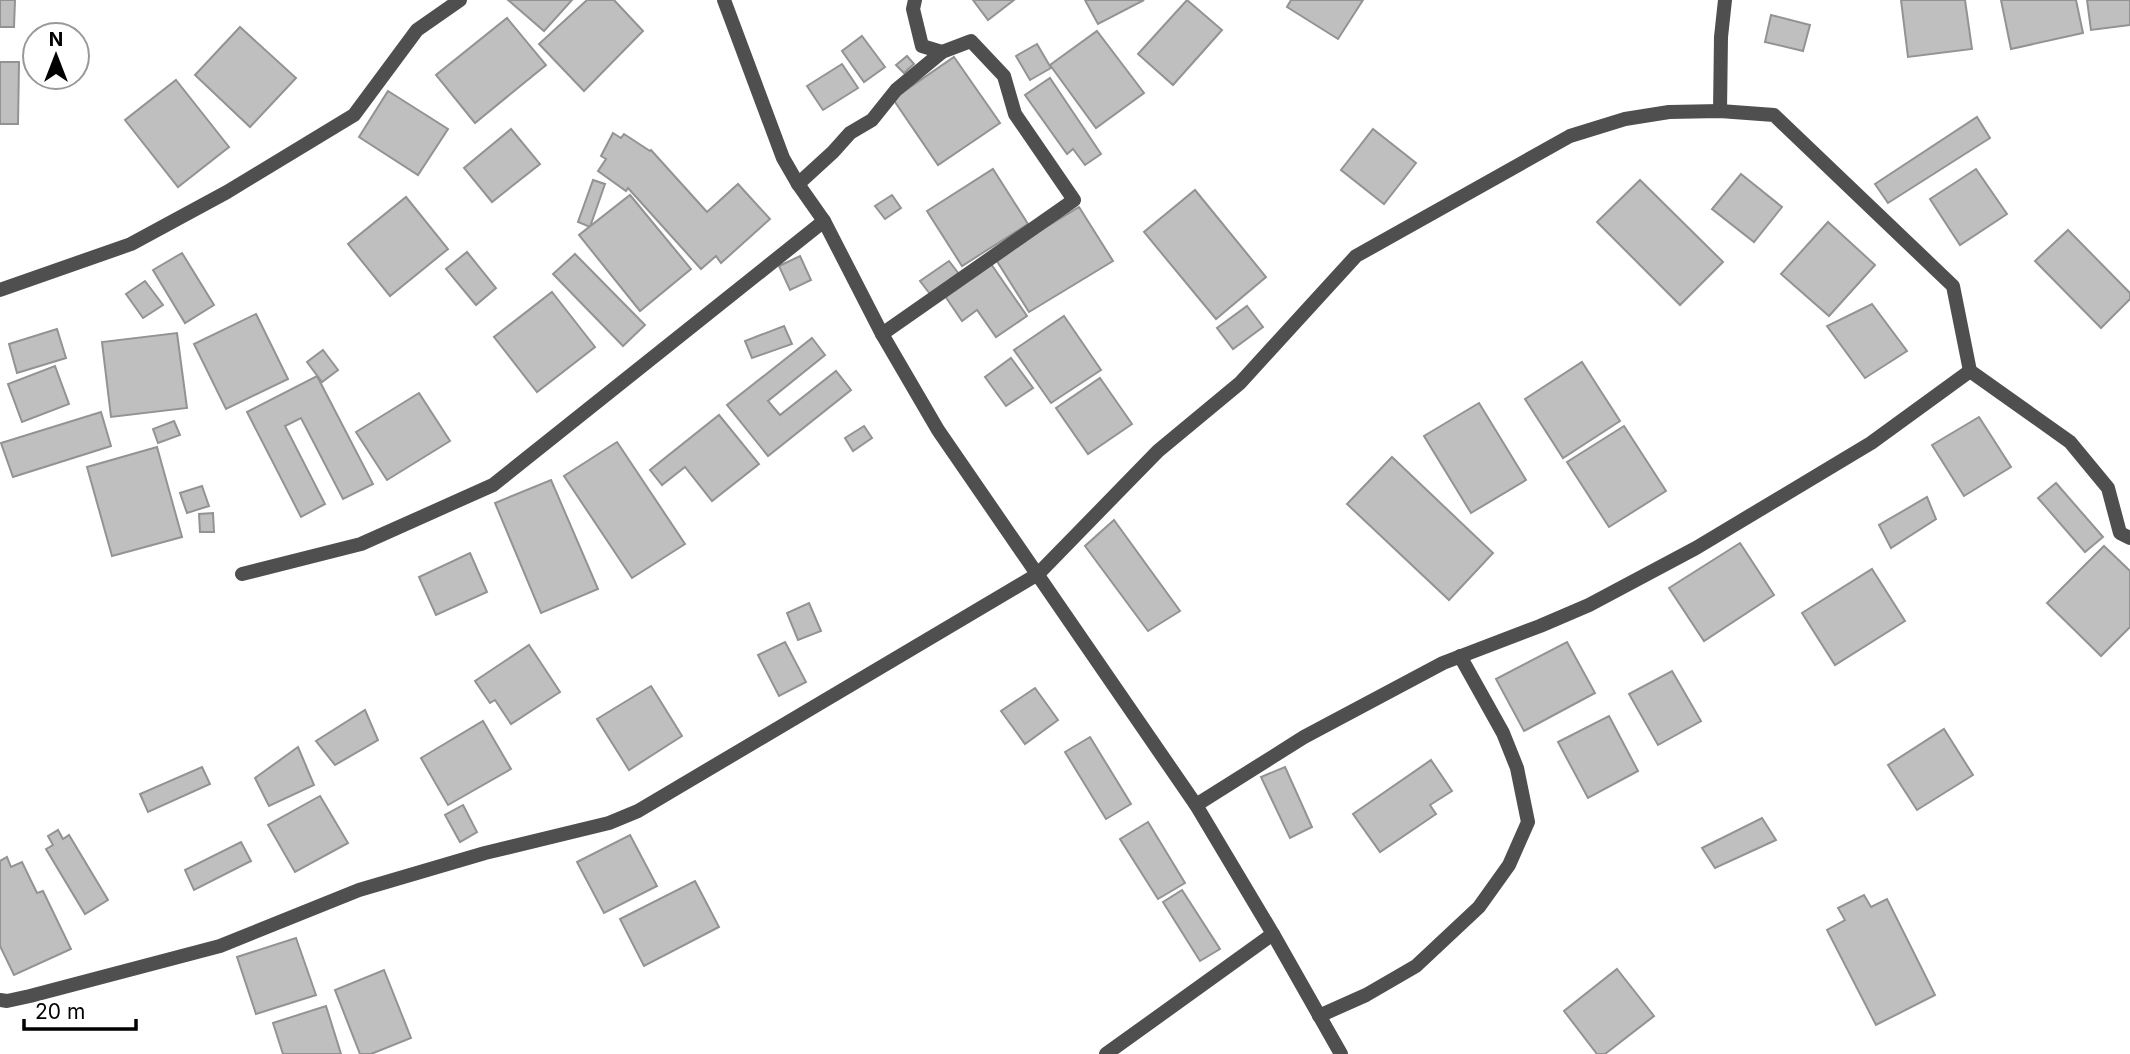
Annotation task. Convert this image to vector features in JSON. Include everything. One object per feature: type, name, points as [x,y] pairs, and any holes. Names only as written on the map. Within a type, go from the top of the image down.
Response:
[{"type":"street","points":[[0,289],[131,243],[227,192],[354,115],[417,30],[460,0]]},
{"type":"street","points":[[724,0],[783,158],[824,221],[882,334],[938,430],[1196,806],[1273,934],[1340,1054]]},
{"type":"street","points":[[915,0],[912,9],[922,46],[942,52]]},
{"type":"street","points":[[1720,111],[1720,37],[1725,0]]},
{"type":"street","points":[[798,184],[850,134],[872,120],[897,90],[942,52],[971,41],[1004,76],[1015,114],[1074,200],[882,334]]},
{"type":"street","points":[[2,998],[220,946],[359,890],[485,853],[619,819],[650,804],[1038,574],[1158,451],[1240,383],[1356,256],[1570,136],[1625,119],[1669,113],[1720,111],[1774,115],[1953,286],[1970,371],[2070,442],[2108,488],[2125,536]]},
{"type":"street","points":[[242,574],[361,544],[493,485],[824,221]]},
{"type":"street","points":[[1196,806],[1304,737],[1443,663],[1589,605],[1696,548],[1871,443],[1970,371]]},
{"type":"street","points":[[2125,536],[2130,520]]},
{"type":"street","points":[[1319,1016],[1366,995],[1416,966],[1479,907],[1509,865],[1528,822],[1517,768],[1503,733],[1460,656]]},
{"type":"street","points":[[1106,1054],[1273,934]]},
{"type":"building","points":[[0,0],[15,0],[14,27],[0,27]]},
{"type":"building","points":[[508,0],[572,0],[544,31]]},
{"type":"building","points":[[587,0],[614,0],[643,31],[584,91],[539,44]]},
{"type":"building","points":[[973,0],[1014,0],[988,20]]},
{"type":"building","points":[[1085,0],[1144,0],[1098,24]]},
{"type":"building","points":[[1187,0],[1222,30],[1173,85],[1138,54]]},
{"type":"building","points":[[1291,0],[1363,0],[1338,39],[1287,7]]},
{"type":"building","points":[[1901,0],[1965,0],[1972,49],[1908,57]]},
{"type":"building","points":[[2001,0],[2076,0],[2083,33],[2011,49]]},
{"type":"building","points":[[2087,0],[2130,0],[2130,25],[2091,30]]},
{"type":"building","points":[[1771,15],[1810,25],[1803,51],[1765,42]]},
{"type":"building","points":[[507,18],[546,65],[475,123],[436,75]]},
{"type":"building","points":[[240,27],[296,78],[250,127],[195,75]]},
{"type":"building","points":[[1097,31],[1144,93],[1096,128],[1050,65]]},
{"type":"building","points":[[862,36],[885,67],[864,82],[842,51]]},
{"type":"building","points":[[1037,44],[1051,68],[1030,80],[1016,56]]},
{"type":"building","points":[[907,56],[914,64],[904,73],[896,65]]},
{"type":"building","points":[[954,57],[1000,123],[938,165],[893,99]]},
{"type":"building","points":[[0,62],[19,62],[18,124],[0,124]]},
{"type":"building","points":[[842,64],[858,88],[823,110],[807,86]]},
{"type":"building","points":[[1050,78],[1101,154],[1085,165],[1073,149],[1067,154],[1025,95]]},
{"type":"building","points":[[176,80],[229,147],[178,187],[125,120]]},
{"type":"building","points":[[388,91],[448,129],[418,175],[359,137]]},
{"type":"building","points":[[1977,117],[1990,138],[1888,203],[1875,184]]},
{"type":"building","points":[[511,129],[540,164],[492,202],[464,168]]},
{"type":"building","points":[[1373,129],[1416,163],[1384,204],[1341,170]]},
{"type":"building","points":[[613,133],[621,138],[624,134],[651,150],[707,212],[738,184],[770,219],[721,263],[716,256],[701,269],[628,188],[626,191],[598,171],[606,159],[601,156]]},
{"type":"building","points":[[993,169],[1028,224],[962,266],[927,211]]},
{"type":"building","points":[[1976,169],[2007,214],[1960,245],[1930,199]]},
{"type":"building","points":[[1741,174],[1782,207],[1754,242],[1712,209]]},
{"type":"building","points":[[593,180],[605,184],[590,227],[578,222]]},
{"type":"building","points":[[1640,180],[1723,262],[1680,305],[1597,222]]},
{"type":"building","points":[[1195,190],[1266,277],[1216,319],[1144,232]]},
{"type":"building","points":[[630,195],[691,269],[640,311],[579,235]]},
{"type":"building","points":[[892,195],[901,208],[885,219],[875,206]]},
{"type":"building","points":[[406,197],[448,249],[390,296],[348,244]]},
{"type":"building","points":[[1079,207],[1113,261],[1029,312],[995,258]]},
{"type":"building","points":[[1828,222],[1875,265],[1829,316],[1781,274]]},
{"type":"building","points":[[2068,230],[2130,293],[2130,299],[2101,328],[2035,261]]},
{"type":"building","points":[[467,252],[496,288],[476,305],[446,269]]},
{"type":"building","points":[[182,253],[214,305],[185,323],[153,270]]},
{"type":"building","points":[[575,254],[645,325],[623,346],[553,274]]},
{"type":"building","points":[[800,256],[811,280],[790,290],[779,266]]},
{"type":"building","points":[[949,261],[959,274],[930,294],[920,281]]},
{"type":"building","points":[[989,261],[1027,316],[996,337],[977,310],[962,321],[943,293]]},
{"type":"building","points":[[145,281],[163,305],[143,318],[126,294]]},
{"type":"building","points":[[552,292],[595,347],[537,392],[494,337]]},
{"type":"building","points":[[1872,304],[1907,351],[1865,378],[1827,326]]},
{"type":"building","points":[[1247,306],[1263,327],[1233,349],[1217,328]]},
{"type":"building","points":[[256,314],[288,379],[226,409],[194,344]]},
{"type":"building","points":[[1064,316],[1101,370],[1051,403],[1014,350]]},
{"type":"building","points":[[784,326],[792,344],[752,358],[745,341]]},
{"type":"building","points":[[57,329],[66,358],[17,373],[9,344]]},
{"type":"building","points":[[177,333],[187,408],[111,417],[102,342]]},
{"type":"building","points":[[812,338],[825,355],[768,401],[780,415],[836,371],[851,390],[768,456],[727,405]]},
{"type":"building","points":[[323,350],[338,370],[322,382],[307,362]]},
{"type":"building","points":[[1011,358],[1033,388],[1006,406],[985,377]]},
{"type":"building","points":[[1582,362],[1620,421],[1563,458],[1525,399]]},
{"type":"building","points":[[55,366],[69,404],[22,422],[8,384]]},
{"type":"building","points":[[317,376],[373,484],[343,499],[301,418],[285,426],[325,504],[301,517],[247,412]]},
{"type":"building","points":[[1100,378],[1132,424],[1088,454],[1056,408]]},
{"type":"building","points":[[419,393],[450,441],[387,480],[356,432]]},
{"type":"building","points":[[1479,403],[1526,480],[1471,513],[1424,436]]},
{"type":"building","points":[[101,412],[111,446],[13,477],[1,443]]},
{"type":"building","points":[[719,415],[759,464],[712,501],[685,467],[662,485],[650,470]]},
{"type":"building","points":[[1979,417],[2011,467],[1964,496],[1932,445]]},
{"type":"building","points":[[174,421],[180,435],[158,443],[153,429]]},
{"type":"building","points":[[864,426],[872,438],[853,451],[845,438]]},
{"type":"building","points":[[1624,426],[1666,491],[1609,527],[1567,462]]},
{"type":"building","points":[[617,442],[685,544],[632,578],[564,476]]},
{"type":"building","points":[[157,447],[182,537],[112,556],[87,467]]},
{"type":"building","points":[[1392,457],[1493,553],[1449,600],[1347,504]]},
{"type":"building","points":[[551,480],[598,589],[541,613],[495,503]]},
{"type":"building","points":[[2056,483],[2103,537],[2085,552],[2038,498]]},
{"type":"building","points":[[202,486],[209,506],[187,513],[180,493]]},
{"type":"building","points":[[1927,497],[1936,519],[1891,548],[1879,525]]},
{"type":"building","points":[[213,513],[214,532],[200,532],[199,514]]},
{"type":"building","points":[[1114,520],[1180,611],[1148,631],[1085,546]]},
{"type":"building","points":[[1740,543],[1774,595],[1704,641],[1669,588]]},
{"type":"building","points":[[2104,546],[2130,571],[2130,627],[2101,656],[2047,603]]},
{"type":"building","points":[[470,553],[487,592],[436,615],[419,577]]},
{"type":"building","points":[[1872,569],[1905,621],[1835,665],[1802,613]]},
{"type":"building","points":[[809,603],[821,631],[798,640],[787,613]]},
{"type":"building","points":[[785,642],[806,682],[779,696],[758,655]]},
{"type":"building","points":[[1567,642],[1595,693],[1524,731],[1496,679]]},
{"type":"building","points":[[529,645],[560,692],[511,724],[495,700],[490,703],[475,681]]},
{"type":"building","points":[[1672,671],[1701,721],[1658,745],[1629,694]]},
{"type":"building","points":[[651,686],[682,736],[629,770],[597,719]]},
{"type":"building","points":[[1035,688],[1058,720],[1025,744],[1001,711]]},
{"type":"building","points":[[365,710],[378,740],[335,765],[316,741]]},
{"type":"building","points":[[1609,716],[1638,771],[1588,798],[1558,742]]},
{"type":"building","points":[[483,721],[511,769],[448,805],[421,758]]},
{"type":"building","points":[[1944,729],[1973,775],[1917,810],[1888,765]]},
{"type":"building","points":[[1090,737],[1131,804],[1106,819],[1065,752]]},
{"type":"building","points":[[298,747],[314,785],[269,806],[255,778]]},
{"type":"building","points":[[1431,760],[1452,791],[1430,805],[1436,814],[1380,852],[1353,814]]},
{"type":"building","points":[[202,767],[210,784],[148,812],[140,794]]},
{"type":"building","points":[[1285,767],[1312,827],[1290,838],[1261,777]]},
{"type":"building","points":[[320,796],[348,843],[295,872],[268,825]]},
{"type":"building","points":[[463,805],[477,832],[460,842],[445,815]]},
{"type":"building","points":[[1762,818],[1776,840],[1715,868],[1702,848]]},
{"type":"building","points":[[1148,822],[1185,883],[1158,899],[1120,839]]},
{"type":"building","points":[[58,830],[63,839],[69,835],[108,900],[85,914],[46,849],[53,845],[48,836]]},
{"type":"building","points":[[630,835],[657,886],[604,913],[577,862]]},
{"type":"building","points":[[241,842],[251,861],[194,890],[185,870]]},
{"type":"building","points":[[7,857],[11,867],[22,862],[37,893],[43,891],[71,949],[14,975],[0,946],[0,861]]},
{"type":"building","points":[[695,881],[719,927],[644,966],[620,919]]},
{"type":"building","points":[[1182,890],[1220,949],[1200,961],[1163,902]]},
{"type":"building","points":[[1864,895],[1871,907],[1887,899],[1935,995],[1876,1025],[1827,930],[1845,920],[1838,908]]},
{"type":"building","points":[[296,938],[316,995],[256,1014],[237,957]]},
{"type":"building","points":[[1617,969],[1654,1016],[1605,1054],[1597,1054],[1564,1011]]},
{"type":"building","points":[[384,970],[411,1038],[371,1054],[360,1054],[335,990]]},
{"type":"building","points":[[326,1006],[341,1054],[283,1054],[273,1023]]}]
